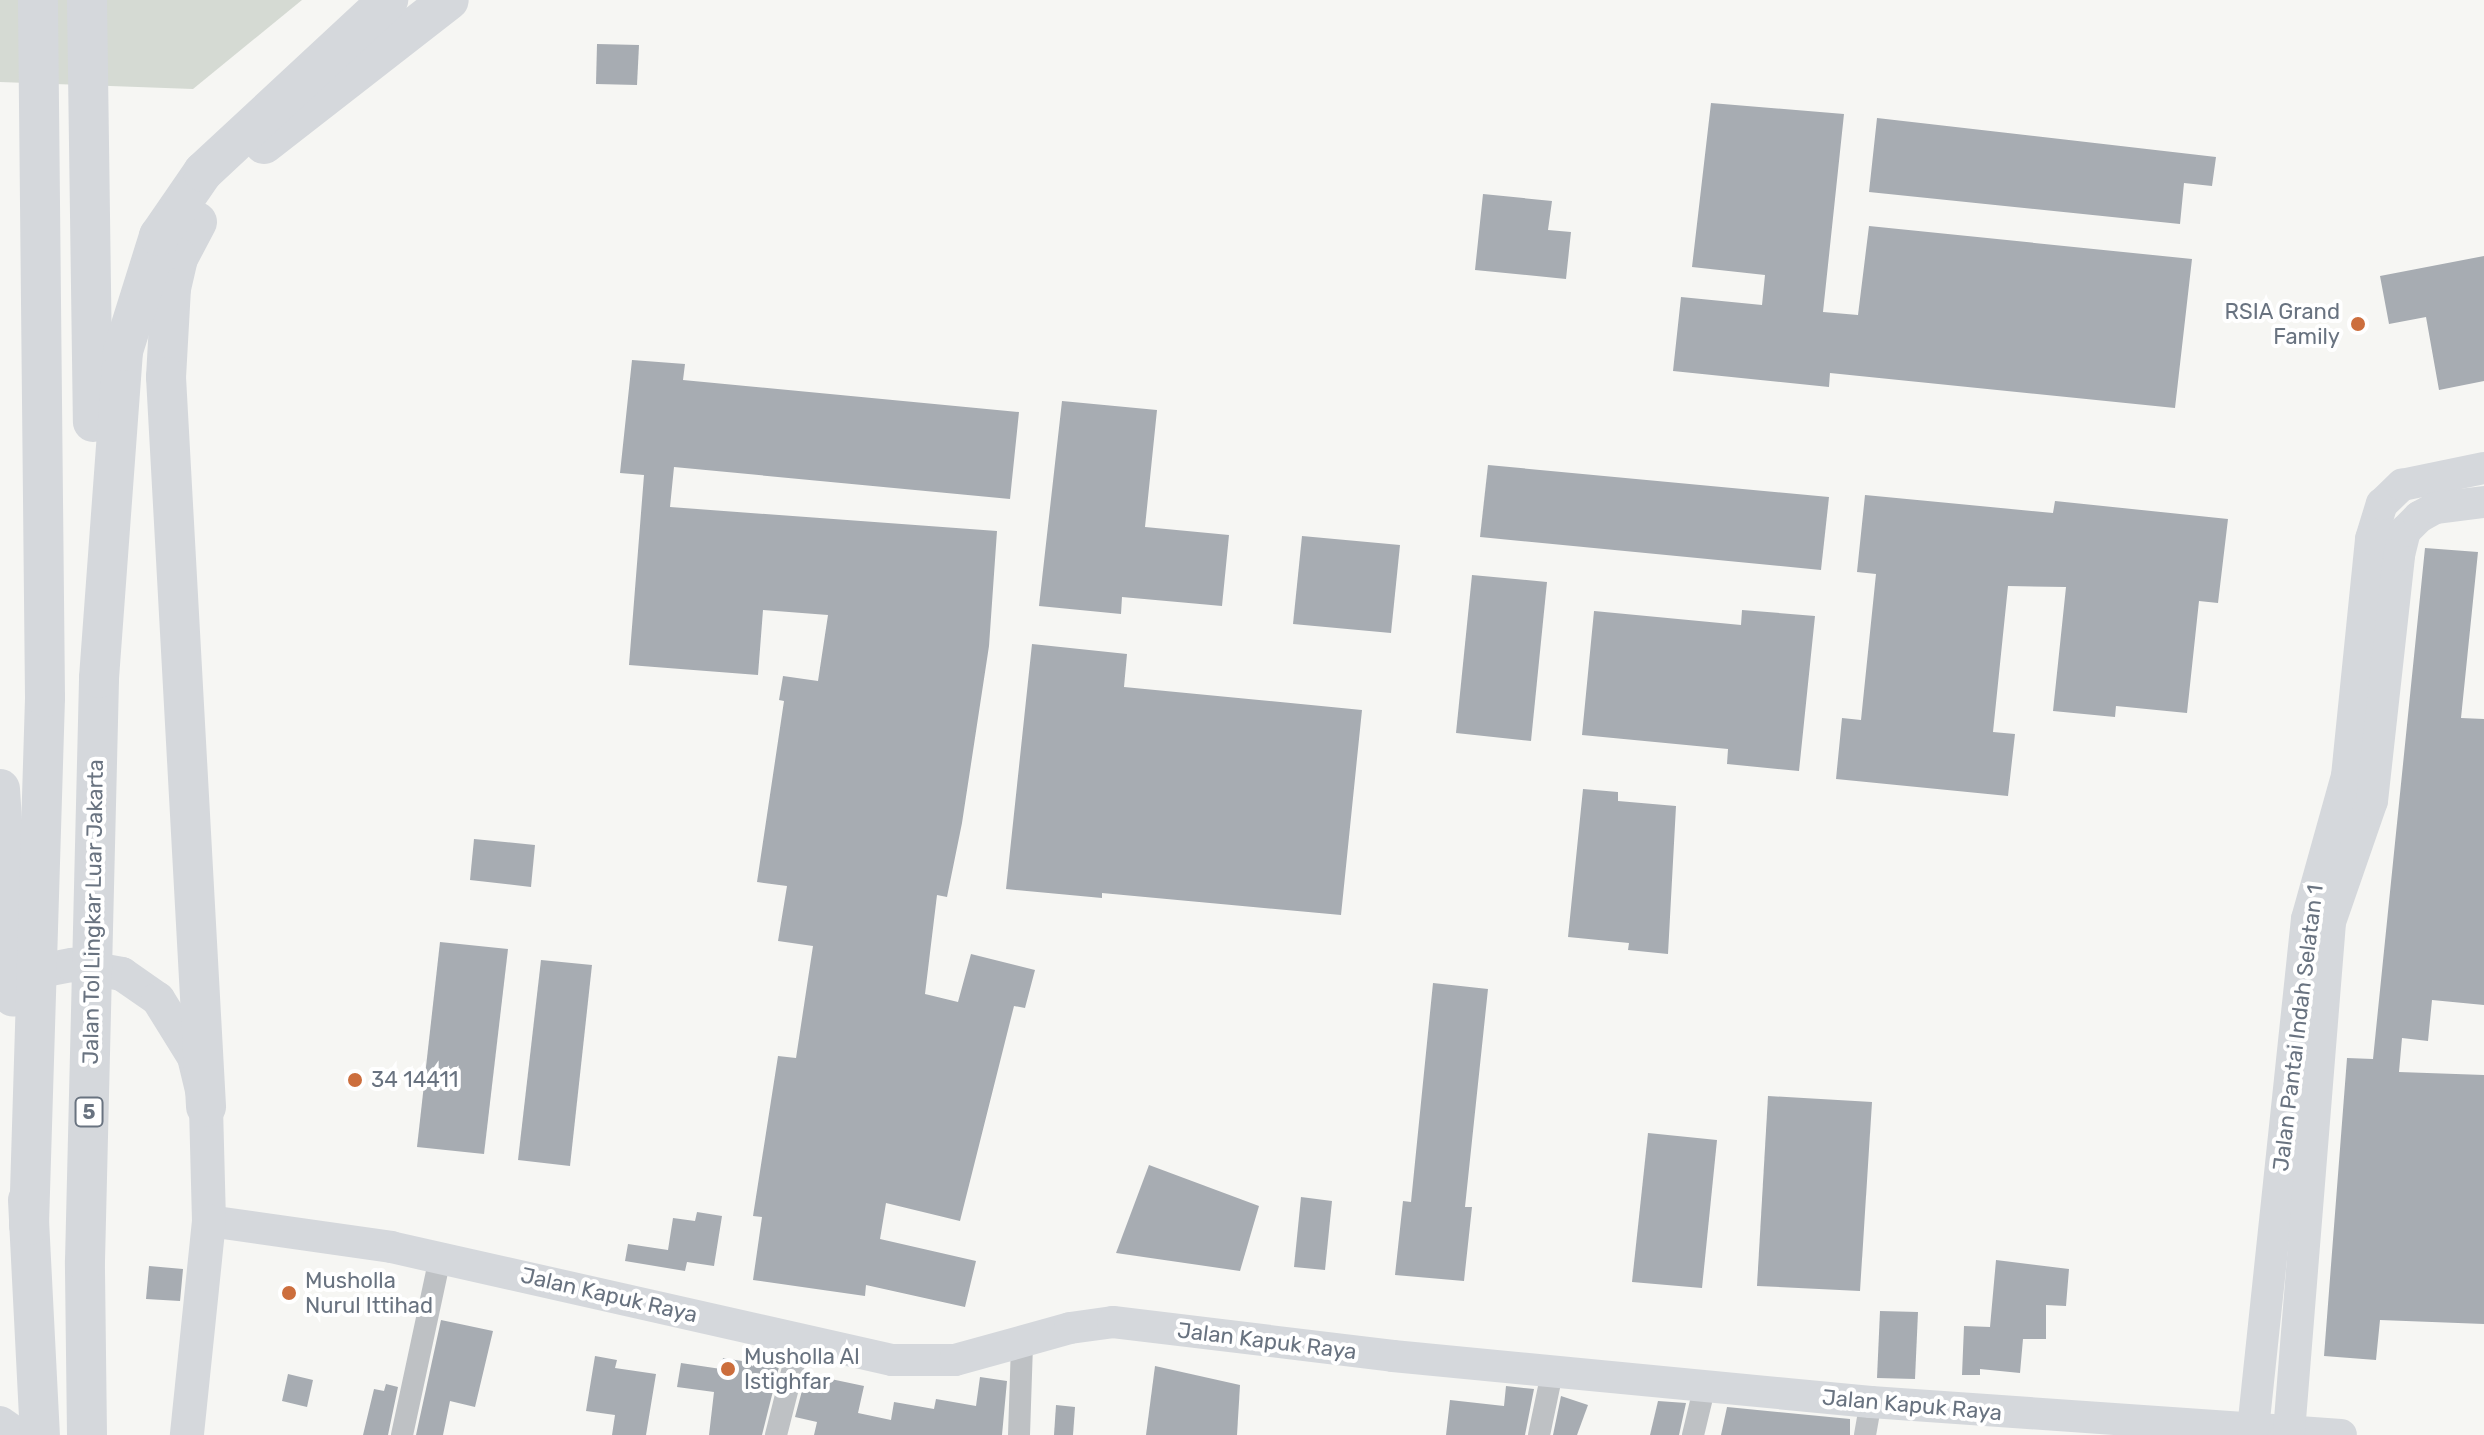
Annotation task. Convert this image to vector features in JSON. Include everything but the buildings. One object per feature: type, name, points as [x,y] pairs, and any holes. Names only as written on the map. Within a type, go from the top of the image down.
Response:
[{"type":"highway","points":[[29,1225],[45,697],[38,0]]},
{"type":"highway","points":[[87,0],[86,99],[98,693]]},
{"type":"highway","points":[[98,693],[123,351],[159,236],[203,172],[388,0]]},
{"type":"highway","points":[[203,172],[338,74],[422,0]]},
{"type":"highway","points":[[206,1107],[166,377],[171,288],[194,226],[230,174],[449,0]]},
{"type":"highway","name":"Jalan Tol Lingkar Luar Jakarta","points":[[87,1435],[85,1245],[98,693]]},
{"type":"highway","points":[[0,789],[40,1435]]},
{"type":"main road","name":"Jalan Pantai Indah Selatan 1","points":[[2254,1417],[2307,919],[2347,776],[2371,539],[2382,504],[2402,485],[2484,468]]},
{"type":"main road","name":"Jalan Pantai Indah Selatan 1","points":[[2290,1420],[2330,922],[2372,801],[2399,555],[2405,531],[2419,517],[2435,508],[2484,502]]},
{"type":"main road","points":[[0,998],[23,978],[56,967],[88,966],[122,974],[158,999],[180,1027],[194,1057],[206,1107],[209,1221],[188,1424],[163,1435]]},
{"type":"main road","name":"Jalan Kapuk Raya","points":[[209,1221],[440,1257],[800,1340],[920,1362],[978,1356],[1070,1328],[1113,1322],[1552,1373],[1871,1402],[2031,1426],[2254,1417],[2290,1420]]},
{"type":"main road","points":[[2290,1420],[2341,1435]]},
{"type":"main road","points":[[0,1423],[17,1435]]},
{"type":"street","points":[[402,1435],[440,1257]]},
{"type":"street","points":[[776,1435],[800,1340]]},
{"type":"street","points":[[1019,1435],[1022,1344]]},
{"type":"street","points":[[1539,1435],[1552,1373]]},
{"type":"street","points":[[1693,1435],[1705,1385]]},
{"type":"street","points":[[1865,1435],[1871,1402]]},
{"type":"shaded area","points":[[0,0],[302,0],[193,89],[0,82]]},
{"type":"place","name":"RSIA Grand Family","points":[[2358,324]]},
{"type":"place","name":"34 14411","points":[[355,1080]]},
{"type":"place","name":"Musholla Nurul Ittihad","points":[[289,1293]]},
{"type":"place","name":"Musholla Al Istighfar","points":[[728,1369]]}]
